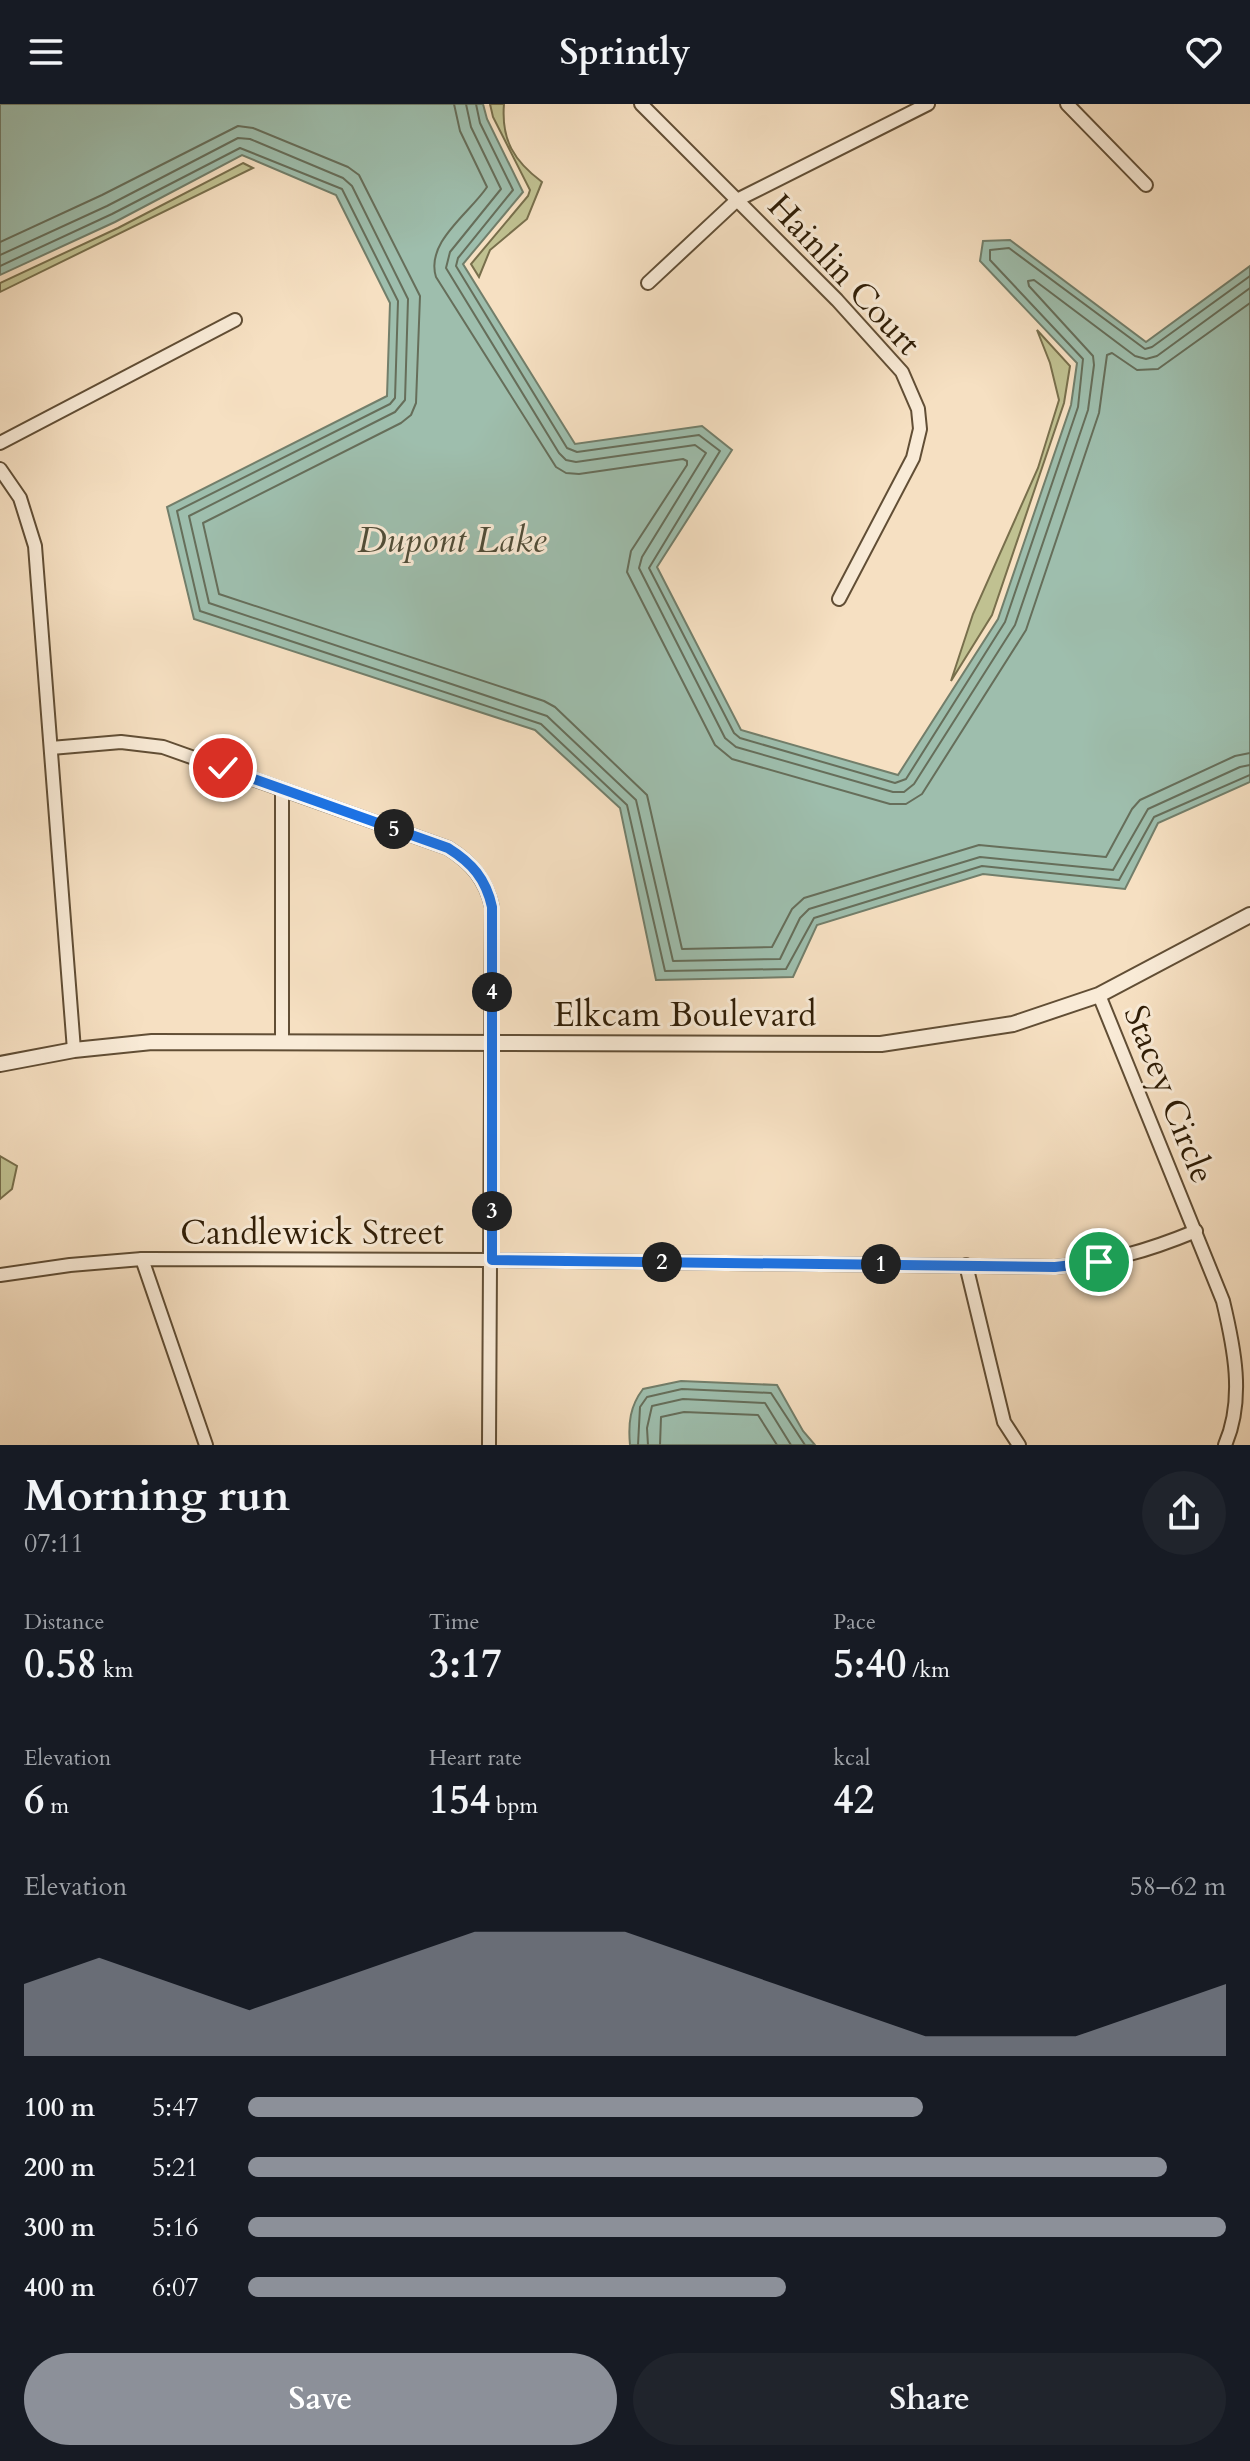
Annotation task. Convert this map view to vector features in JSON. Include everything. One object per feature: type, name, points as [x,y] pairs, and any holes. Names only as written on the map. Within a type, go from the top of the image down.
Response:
[{"type":"street","name":"Hainlin Court","points":[[641,104],[837,300],[902,372],[918,409],[920,429],[913,458],[839,599]]},
{"type":"street","points":[[648,283],[737,200],[928,104]]},
{"type":"street","points":[[1067,104],[1146,185]]},
{"type":"street","points":[[0,443],[235,320]]},
{"type":"street","points":[[0,469],[20,498],[35,546],[74,1050]]},
{"type":"street","points":[[51,748],[121,742],[163,747],[448,848],[468,860],[488,887],[492,907],[489,1445]]},
{"type":"street","points":[[282,790],[282,1041]]},
{"type":"street","name":"Elkcam Boulevard","points":[[0,1064],[74,1050],[152,1042],[881,1044],[1013,1024],[1099,995],[1250,915]]},
{"type":"street","name":"Stacey Circle","points":[[1099,995],[1223,1301],[1233,1344],[1237,1390],[1225,1445]]},
{"type":"street","name":"Candlewick Street","points":[[0,1275],[142,1259],[1055,1267],[1099,1262],[1149,1251],[1196,1231]]},
{"type":"street","points":[[142,1259],[206,1445]]},
{"type":"street","points":[[966,1265],[1004,1422],[1019,1445]]},
{"type":"green space","points":[[490,104],[504,104],[505,128],[511,149],[542,182],[527,219],[490,250],[479,277],[471,264],[530,190],[493,117]]},
{"type":"green space","points":[[243,163],[253,168],[0,292],[0,283],[118,228]]},
{"type":"green space","points":[[1037,330],[1070,366],[1064,403],[992,615],[951,681],[973,614],[1038,468],[1059,400],[1050,363]]},
{"type":"green space","points":[[0,1156],[17,1166],[12,1189],[0,1199]]},
{"type":"water","name":"Dupont Lake","points":[[0,104],[483,104],[487,119],[523,192],[463,264],[575,444],[702,426],[732,450],[657,567],[741,730],[898,775],[998,619],[1071,405],[1077,363],[980,261],[983,241],[1010,240],[1146,342],[1250,266],[1250,782],[1158,823],[1125,889],[983,874],[817,925],[793,977],[656,980],[620,808],[535,730],[194,619],[167,507],[387,396],[390,303],[336,195],[242,155],[115,222],[0,275]]},
{"type":"water","points":[[681,1381],[777,1385],[803,1431],[815,1445],[630,1445],[631,1415],[643,1389]]},
{"type":"route","points":[[223,768],[448,848],[468,860],[488,887],[492,907],[492,1260],[1055,1267],[1099,1262]]}]
